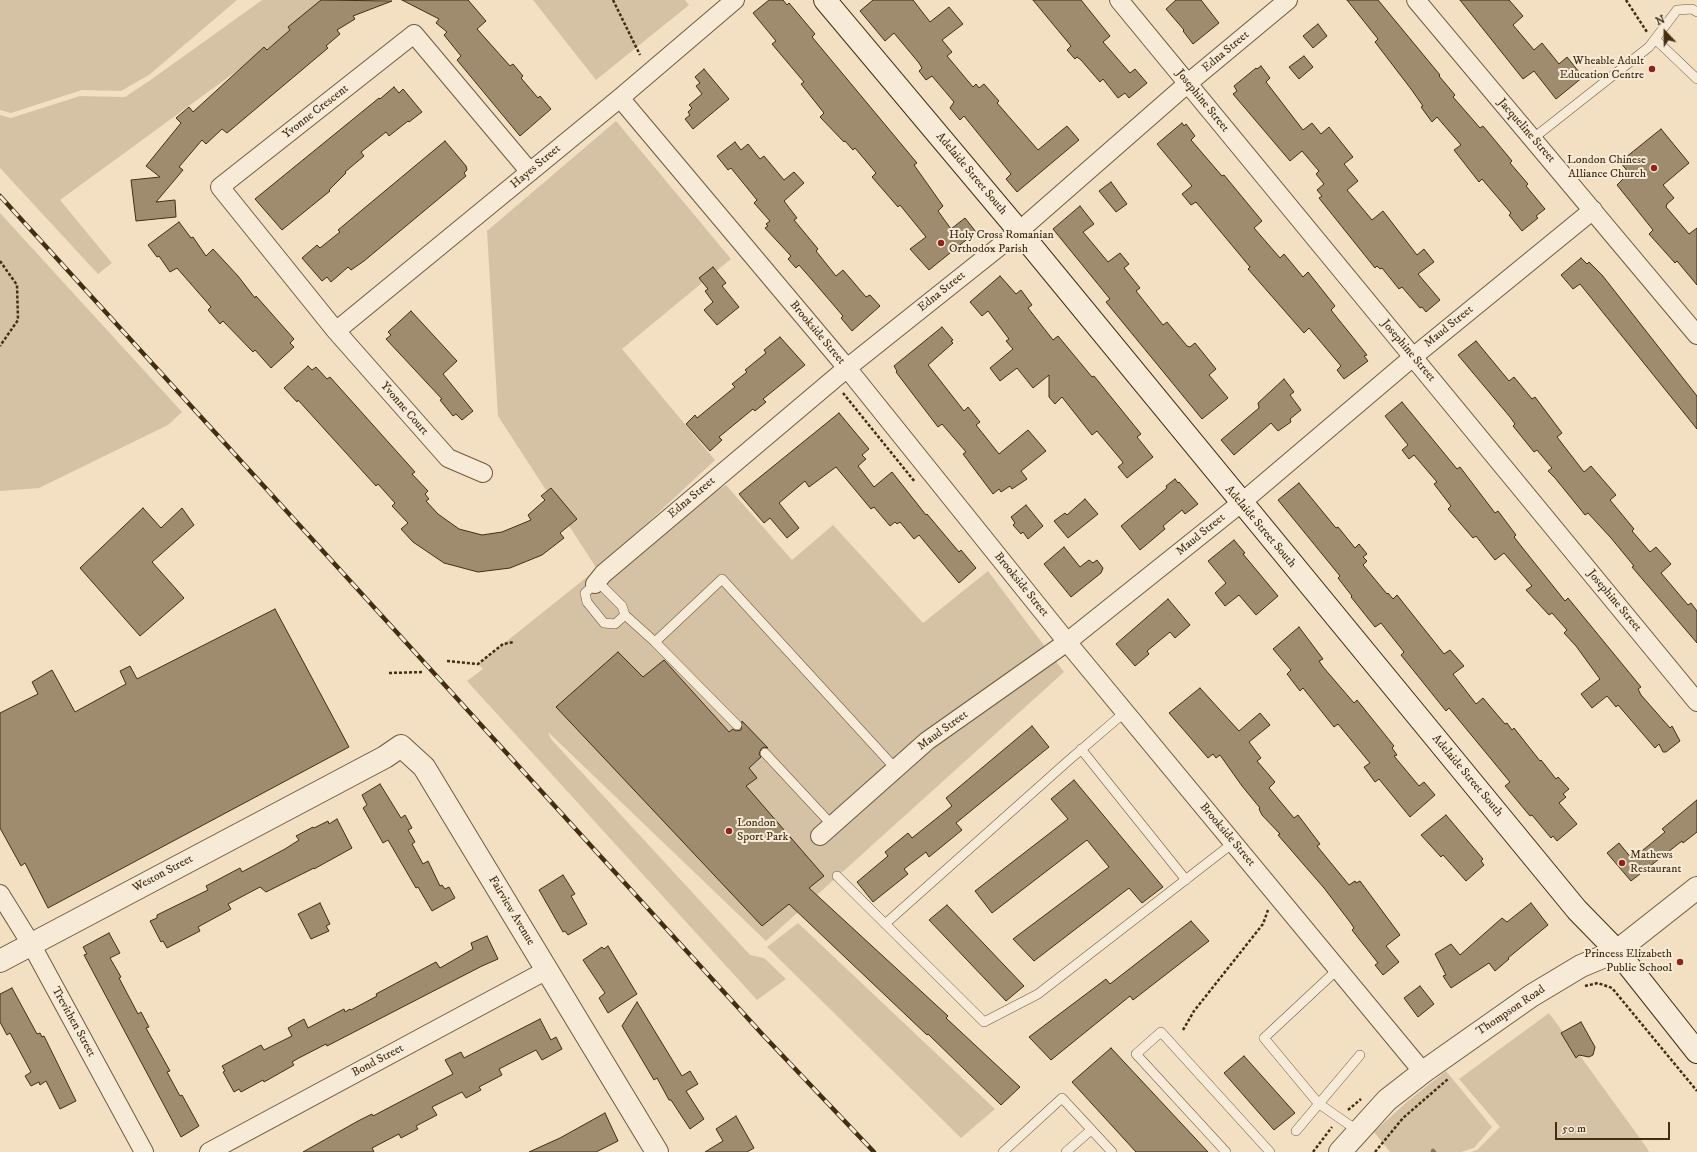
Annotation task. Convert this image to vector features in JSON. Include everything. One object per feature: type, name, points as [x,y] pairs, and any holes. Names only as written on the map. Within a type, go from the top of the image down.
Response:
[{"type":"street","name":"Adelaide Street South","points":[[825,0],[1019,231],[1577,910],[1617,951],[1697,1052]]},
{"type":"street","name":"Josephine Street","points":[[1119,0],[1697,702]]},
{"type":"street","name":"Edna Street","points":[[595,584],[603,574],[847,368],[1019,231],[1187,84],[1288,0]]},
{"type":"street","name":"Jacqueline Street","points":[[1416,0],[1531,140],[1557,167],[1697,335]]},
{"type":"street","name":"Hayes Street","points":[[336,331],[620,98],[727,2]]},
{"type":"street","name":"Yvonne Crescent","points":[[336,331],[220,187],[414,34],[530,172]]},
{"type":"street","name":"Brookside Street","points":[[620,98],[847,368],[1066,642],[1423,1072]]},
{"type":"street","name":"Maud Street","points":[[826,830],[927,741],[1066,642],[1241,503],[1413,357],[1593,210]]},
{"type":"street","name":"Yvonne Court","points":[[336,331],[448,458],[483,473]]},
{"type":"street","name":"Fairview Avenue","points":[[327,786],[385,757],[401,746],[424,767],[657,1152]]},
{"type":"street","name":"Weston Street","points":[[0,962],[327,786]]},
{"type":"street","name":"Thompson Road","points":[[1340,1152],[1387,1100],[1423,1072],[1531,996],[1581,966],[1617,951],[1697,888]]},
{"type":"street","name":"Trevithen Street","points":[[0,894],[31,944],[144,1152]]},
{"type":"street","name":"Bond Street","points":[[209,1152],[547,970]]},
{"type":"lane","points":[[1531,140],[1649,47],[1677,10],[1692,9],[1697,12]]},
{"type":"lane","points":[[1654,39],[1697,79]]},
{"type":"lane","points":[[655,642],[722,580],[895,768]]},
{"type":"lane","points":[[625,615],[615,624],[604,622],[587,602],[585,592],[595,584],[601,585],[622,606],[625,615],[655,642],[737,725]]},
{"type":"lane","points":[[885,924],[1125,712]]},
{"type":"lane","points":[[1081,750],[1186,880]]},
{"type":"lane","points":[[765,754],[826,830]]},
{"type":"lane","points":[[837,876],[984,1022],[1038,994],[1234,843]]},
{"type":"lane","points":[[1338,969],[1264,1038],[1318,1103],[1358,1131]]},
{"type":"lane","points":[[1226,1152],[1136,1054],[1161,1032],[1270,1152]]},
{"type":"lane","points":[[1296,1131],[1318,1103],[1360,1055]]},
{"type":"lane","points":[[1003,1152],[1062,1098],[1112,1152]]},
{"type":"lane","points":[[1066,1152],[1091,1130]]},
{"type":"path","points":[[613,0],[640,55]]},
{"type":"path","points":[[1626,0],[1647,32]]},
{"type":"path","points":[[0,261],[17,285],[18,320],[0,346]]},
{"type":"path","points":[[840,390],[919,486]]},
{"type":"path","points":[[447,661],[478,664],[503,644],[514,642]]},
{"type":"path","points":[[389,672],[424,672]]},
{"type":"path","points":[[1183,1030],[1194,1010],[1263,924],[1268,909]]},
{"type":"path","points":[[1581,987],[1598,983],[1612,988],[1697,1091]]},
{"type":"path","points":[[1375,1152],[1403,1118],[1451,1076]]},
{"type":"path","points":[[1313,1152],[1340,1118]]},
{"type":"shaded area","points":[[0,0],[237,0],[149,75],[121,91],[82,90],[11,113],[0,110]]},
{"type":"shaded area","points":[[262,0],[334,0],[60,200],[112,263],[98,274],[0,168],[0,115],[11,118],[80,96],[125,97]]},
{"type":"shaded area","points":[[533,0],[685,0],[689,5],[596,80]]},
{"type":"shaded area","points":[[616,121],[731,259],[622,349],[715,460],[600,567],[726,485],[792,560],[833,525],[923,623],[988,571],[1064,672],[766,941],[548,732],[551,739],[750,955],[764,958],[786,979],[757,1000],[467,681],[483,669],[478,664],[597,569],[498,416],[487,231]]},
{"type":"shaded area","points":[[0,213],[182,412],[168,425],[39,488],[0,491]]},
{"type":"shaded area","points":[[798,923],[995,1109],[961,1138],[767,947]]},
{"type":"shaded area","points":[[1549,1013],[1649,1152],[1471,1152],[1477,1150],[1500,1127],[1459,1079]]},
{"type":"shaded area","points":[[1446,1071],[1492,1127],[1474,1148],[1461,1152],[1390,1152],[1374,1132],[1408,1101]]},
{"type":"building","points":[[321,0],[392,1],[353,16],[355,19],[337,30],[340,34],[326,46],[328,48],[227,133],[222,129],[206,144],[202,140],[179,167],[183,170],[156,202],[175,200],[176,217],[136,221],[131,180],[160,177],[146,166],[181,123],[176,118],[189,107],[193,112],[264,47],[267,50],[290,30],[288,27]]},
{"type":"building","points":[[402,0],[468,0],[486,21],[477,29],[510,66],[513,64],[523,76],[521,78],[538,98],[540,96],[551,109],[520,136],[457,60],[461,56],[444,35],[447,32],[436,23],[439,19]]},
{"type":"building","points":[[769,0],[783,0],[787,5],[789,3],[815,34],[812,37],[917,163],[914,165],[943,206],[938,211],[951,229],[965,218],[976,232],[929,270],[910,249],[926,237],[900,205],[898,207],[872,177],[876,173],[855,148],[853,150],[820,117],[824,113],[801,84],[804,82],[772,44],[776,41],[753,13]]},
{"type":"building","points":[[873,0],[913,0],[930,22],[949,7],[963,24],[942,40],[952,52],[947,56],[973,87],[976,84],[979,88],[984,84],[999,101],[997,103],[1038,150],[1067,126],[1079,140],[1017,192],[1006,179],[1011,174],[964,116],[960,120],[950,108],[954,102],[932,76],[926,80],[919,71],[922,68],[919,63],[894,33],[885,41],[860,11]]},
{"type":"building","points":[[1033,0],[1081,0],[1110,36],[1103,42],[1130,73],[1135,69],[1147,83],[1129,98],[1125,93],[1118,98],[1103,79],[1100,82],[1081,60],[1077,57],[1075,59],[1067,50],[1071,46]]},
{"type":"building","points":[[1176,0],[1201,0],[1219,23],[1193,44],[1183,31],[1184,30],[1166,9]]},
{"type":"building","points":[[1347,0],[1378,0],[1440,75],[1439,76],[1455,95],[1453,97],[1480,128],[1483,126],[1512,161],[1510,163],[1528,184],[1526,186],[1545,209],[1536,216],[1538,218],[1522,231],[1509,215],[1511,213],[1482,179],[1479,182],[1454,150],[1461,145],[1437,117],[1432,122],[1421,107],[1423,106],[1411,89],[1375,42],[1378,39]]},
{"type":"building","points":[[1460,0],[1509,0],[1523,16],[1513,25],[1534,50],[1542,43],[1559,64],[1567,57],[1583,77],[1556,99],[1534,71],[1523,79]]},
{"type":"building","points":[[1318,24],[1327,36],[1313,48],[1303,36]]},
{"type":"building","points":[[1304,56],[1313,67],[1299,79],[1289,67]]},
{"type":"building","points":[[1261,66],[1270,78],[1266,82],[1303,130],[1312,123],[1321,134],[1329,127],[1353,157],[1344,164],[1358,181],[1347,190],[1372,220],[1383,211],[1417,255],[1424,249],[1434,262],[1418,274],[1440,300],[1426,312],[1422,307],[1420,308],[1402,287],[1399,289],[1382,268],[1380,269],[1377,266],[1375,268],[1319,198],[1322,196],[1317,190],[1324,184],[1316,174],[1319,171],[1302,151],[1290,161],[1233,94],[1237,91],[1234,86],[1256,68],[1257,69]]},
{"type":"building","points":[[704,69],[729,99],[693,129],[685,119],[690,115],[688,112],[692,108],[689,105],[702,94],[696,86],[700,83],[695,77]]},
{"type":"building","points":[[394,87],[399,93],[403,89],[422,112],[389,136],[386,132],[361,152],[364,156],[345,172],[346,173],[329,190],[330,191],[282,230],[255,199]]},
{"type":"building","points":[[1182,123],[1184,126],[1186,124],[1195,136],[1191,140],[1222,176],[1224,175],[1262,221],[1254,228],[1280,258],[1284,254],[1303,277],[1308,272],[1335,306],[1331,310],[1367,355],[1364,356],[1368,361],[1344,379],[1337,370],[1341,366],[1309,328],[1304,333],[1248,269],[1250,267],[1196,202],[1191,205],[1182,194],[1192,186],[1157,144]]},
{"type":"building","points":[[1661,129],[1689,163],[1663,185],[1674,198],[1667,204],[1666,207],[1689,234],[1697,228],[1697,285],[1677,261],[1675,263],[1649,234],[1653,230],[1617,185],[1629,173],[1620,162]]},
{"type":"building","points":[[445,141],[466,166],[467,170],[464,173],[466,176],[364,261],[351,270],[348,267],[331,282],[327,277],[322,281],[302,258],[317,245],[320,248],[340,232],[338,230]]},
{"type":"building","points":[[735,142],[741,150],[748,144],[760,159],[764,156],[784,180],[794,172],[804,183],[784,201],[797,218],[794,220],[818,249],[816,251],[836,276],[843,270],[866,297],[870,295],[880,306],[852,331],[841,318],[843,316],[799,265],[796,268],[788,259],[791,256],[765,228],[768,226],[766,224],[770,221],[754,203],[757,200],[731,168],[728,170],[717,156]]},
{"type":"building","points":[[1111,182],[1127,204],[1116,212],[1099,191]]},
{"type":"building","points":[[1080,206],[1094,224],[1083,232],[1108,262],[1120,253],[1129,264],[1124,268],[1140,288],[1136,291],[1163,325],[1167,322],[1187,346],[1190,347],[1195,343],[1216,369],[1209,375],[1228,398],[1202,419],[1106,302],[1110,299],[1053,229]]},
{"type":"building","points":[[179,222],[191,238],[193,237],[206,256],[213,249],[238,276],[255,298],[256,296],[294,339],[290,343],[294,347],[271,368],[255,350],[253,352],[223,321],[220,324],[208,310],[211,307],[177,268],[170,272],[159,256],[157,257],[148,245]]},
{"type":"building","points":[[1581,258],[1587,264],[1589,262],[1602,275],[1697,396],[1697,429],[1580,284],[1573,289],[1561,275]]},
{"type":"building","points":[[713,267],[726,283],[722,286],[739,307],[717,325],[704,310],[713,302],[705,291],[708,289],[699,278]]},
{"type":"building","points":[[1000,276],[1016,294],[1021,290],[1032,305],[1028,308],[1053,340],[1058,336],[1092,377],[1094,376],[1141,434],[1137,437],[1153,457],[1127,478],[1118,467],[1123,463],[1122,461],[1097,431],[1092,435],[1062,397],[1055,404],[1049,397],[1049,375],[1033,388],[1017,368],[1000,381],[990,368],[1013,349],[1006,341],[1009,339],[988,311],[982,316],[970,302]]},
{"type":"building","points":[[411,311],[457,361],[443,374],[473,411],[462,420],[456,414],[453,416],[440,400],[442,399],[386,339],[391,335],[388,332]]},
{"type":"building","points":[[942,327],[953,340],[951,341],[953,343],[928,365],[964,411],[968,407],[980,422],[976,425],[999,454],[1028,430],[1046,451],[1021,471],[1027,479],[1012,489],[1010,486],[1001,492],[999,489],[993,494],[963,454],[966,452],[942,424],[938,427],[896,372],[897,371],[894,366]]},
{"type":"building","points":[[780,337],[805,365],[763,399],[766,402],[755,411],[753,409],[719,437],[722,440],[710,451],[686,424],[695,415],[697,418],[735,387],[732,384],[747,372],[745,370],[766,353],[764,350]]},
{"type":"building","points":[[1476,341],[1509,381],[1514,377],[1532,399],[1535,397],[1562,433],[1557,437],[1584,472],[1591,466],[1616,495],[1610,500],[1634,529],[1632,531],[1650,552],[1656,547],[1671,564],[1661,573],[1688,605],[1691,603],[1697,611],[1697,643],[1632,567],[1634,566],[1611,538],[1588,513],[1585,515],[1548,471],[1552,468],[1537,450],[1534,452],[1513,426],[1515,424],[1510,417],[1458,355]]},
{"type":"building","points":[[308,366],[312,370],[316,367],[327,379],[330,377],[415,472],[412,474],[428,491],[425,494],[429,499],[426,501],[438,514],[459,529],[482,535],[502,532],[531,520],[528,515],[545,500],[541,496],[551,488],[577,519],[560,533],[564,538],[542,555],[510,568],[478,572],[444,563],[413,542],[401,529],[408,523],[392,506],[395,503],[378,484],[376,486],[298,400],[297,402],[284,388]]},
{"type":"building","points":[[1284,379],[1294,392],[1290,395],[1301,410],[1290,419],[1291,422],[1278,431],[1271,423],[1234,455],[1221,440],[1259,408],[1258,403]]},
{"type":"building","points":[[1402,402],[1457,469],[1460,467],[1495,513],[1498,511],[1516,535],[1514,537],[1525,551],[1565,601],[1568,598],[1641,687],[1638,689],[1641,695],[1670,728],[1672,726],[1680,741],[1666,752],[1663,752],[1659,744],[1655,748],[1618,705],[1616,707],[1607,696],[1592,708],[1581,694],[1600,679],[1576,646],[1564,633],[1567,630],[1552,613],[1549,615],[1526,590],[1532,586],[1504,553],[1495,560],[1476,536],[1473,538],[1448,509],[1451,506],[1434,484],[1437,482],[1414,455],[1409,459],[1402,450],[1408,445],[1385,416]]},
{"type":"building","points":[[839,413],[869,449],[862,455],[866,459],[858,466],[874,487],[892,472],[926,515],[927,514],[959,552],[961,550],[976,568],[959,583],[919,535],[914,539],[900,522],[897,524],[895,522],[890,526],[874,507],[871,509],[836,467],[809,487],[805,481],[779,503],[799,528],[787,538],[770,518],[764,523],[739,494]]},
{"type":"building","points":[[1175,479],[1198,504],[1185,514],[1182,510],[1163,526],[1165,529],[1140,550],[1121,526],[1167,488],[1166,486]]},
{"type":"building","points":[[1299,483],[1336,528],[1338,527],[1355,548],[1359,544],[1367,554],[1363,557],[1367,561],[1363,565],[1387,594],[1388,593],[1393,599],[1397,595],[1444,654],[1450,650],[1464,666],[1453,674],[1476,704],[1483,698],[1505,724],[1507,723],[1512,730],[1514,728],[1556,779],[1558,777],[1569,789],[1563,794],[1566,797],[1559,803],[1577,824],[1557,841],[1553,836],[1551,838],[1532,815],[1530,816],[1505,786],[1510,782],[1449,708],[1446,711],[1401,655],[1404,652],[1381,623],[1375,627],[1351,597],[1352,596],[1338,578],[1340,576],[1278,500]]},
{"type":"building","points":[[1085,499],[1098,514],[1068,538],[1054,521],[1065,513],[1067,515]]},
{"type":"building","points":[[1026,505],[1043,526],[1028,539],[1023,532],[1021,534],[1013,525],[1015,523],[1011,517]]},
{"type":"building","points":[[143,508],[161,528],[182,508],[194,525],[152,562],[184,598],[140,636],[80,568]]},
{"type":"building","points":[[1234,540],[1245,553],[1243,554],[1278,596],[1256,615],[1239,595],[1225,606],[1215,593],[1226,583],[1208,561]]},
{"type":"building","points":[[1064,547],[1080,567],[1089,560],[1093,563],[1097,560],[1103,568],[1101,573],[1071,597],[1044,564]]},
{"type":"building","points":[[1168,599],[1190,625],[1175,638],[1170,632],[1147,651],[1149,654],[1135,666],[1116,644]]},
{"type":"building","points":[[275,609],[349,747],[48,908],[25,863],[21,866],[0,828],[0,713],[38,694],[32,682],[52,670],[75,712],[126,684],[120,671],[130,666],[137,679]]},
{"type":"building","points":[[1299,627],[1323,659],[1319,661],[1323,667],[1354,703],[1357,700],[1394,746],[1392,748],[1397,755],[1394,756],[1419,786],[1424,782],[1435,795],[1410,817],[1379,779],[1375,782],[1364,767],[1370,763],[1338,724],[1334,727],[1303,688],[1300,691],[1287,674],[1291,670],[1273,649]]},
{"type":"building","name":"London Sport Park","points":[[618,652],[643,677],[664,660],[729,732],[733,729],[736,731],[741,730],[742,721],[768,748],[764,747],[761,749],[759,754],[761,757],[749,768],[757,778],[746,786],[824,876],[809,888],[948,1016],[946,1018],[1020,1087],[1001,1105],[928,1034],[927,1035],[789,904],[762,926],[556,707]]},
{"type":"building","points":[[1200,688],[1239,731],[1260,713],[1270,725],[1249,742],[1261,758],[1257,761],[1275,782],[1269,788],[1294,818],[1298,815],[1320,844],[1317,846],[1349,885],[1355,881],[1356,883],[1360,881],[1400,935],[1386,946],[1399,962],[1383,975],[1375,965],[1378,963],[1352,930],[1354,928],[1350,922],[1324,888],[1278,835],[1280,834],[1262,815],[1259,809],[1260,808],[1220,755],[1216,758],[1213,754],[1208,758],[1169,713]]},
{"type":"building","points":[[1032,726],[1049,747],[956,823],[962,830],[929,857],[926,852],[904,869],[908,874],[873,902],[857,882],[888,856],[885,852],[908,833],[912,838],[952,806],[946,798]]},
{"type":"building","points":[[1074,780],[1163,887],[1142,903],[1129,888],[1034,961],[1013,939],[1109,867],[1087,840],[992,913],[975,891],[1068,819],[1051,799]]},
{"type":"building","points":[[380,784],[401,818],[405,815],[412,828],[408,830],[415,842],[412,844],[423,864],[428,861],[440,886],[442,885],[445,889],[449,887],[455,898],[432,911],[418,887],[416,888],[388,840],[383,843],[363,808],[367,805],[362,795]]},
{"type":"building","points":[[1697,800],[1697,832],[1683,843],[1682,841],[1631,881],[1607,853],[1619,843],[1632,859],[1665,832],[1662,829]]},
{"type":"building","points":[[1446,815],[1483,859],[1481,861],[1484,865],[1466,881],[1443,855],[1441,857],[1421,835]]},
{"type":"building","points":[[337,819],[352,848],[314,869],[266,892],[260,887],[228,904],[231,909],[198,927],[200,931],[167,948],[163,941],[161,942],[150,921],[157,918],[157,915],[208,890],[206,886],[240,868],[242,872],[285,849],[299,840],[296,836],[313,827],[314,828],[328,821],[329,824]]},
{"type":"building","points":[[563,875],[575,894],[571,896],[587,924],[568,935],[565,931],[563,932],[539,890]]},
{"type":"building","points":[[320,903],[330,924],[326,926],[329,931],[311,939],[298,914]]},
{"type":"building","points":[[1531,903],[1548,925],[1508,958],[1509,959],[1495,971],[1489,963],[1451,988],[1443,976],[1446,975],[1435,954],[1451,944],[1460,955],[1502,918],[1507,922]]},
{"type":"building","points":[[947,905],[1024,986],[1006,1001],[929,920]]},
{"type":"building","points":[[1191,921],[1209,941],[1133,1000],[1130,996],[1051,1060],[1029,1037],[1106,979],[1110,984]]},
{"type":"building","points":[[109,933],[120,953],[110,958],[121,977],[119,978],[138,1014],[141,1012],[149,1027],[146,1028],[170,1071],[167,1072],[199,1126],[181,1137],[84,955],[87,954],[83,947]]},
{"type":"building","points":[[487,936],[498,959],[327,1046],[326,1044],[297,1059],[292,1062],[294,1065],[264,1082],[263,1080],[241,1092],[239,1089],[234,1092],[223,1072],[225,1071],[222,1066],[261,1045],[264,1050],[292,1036],[288,1028],[304,1019],[308,1028],[344,1009],[345,1012],[350,1009],[351,1010],[377,996],[376,994],[436,962],[440,968],[473,949],[471,943]]},
{"type":"building","points":[[608,946],[637,994],[608,1013],[599,998],[605,993],[583,960],[602,947],[604,949]]},
{"type":"building","points":[[1420,986],[1434,1004],[1418,1017],[1404,998]]},
{"type":"building","points":[[12,988],[37,1034],[40,1033],[42,1037],[44,1036],[76,1101],[60,1109],[46,1081],[40,1085],[39,1082],[31,1086],[25,1076],[31,1072],[10,1033],[7,1035],[0,1022],[0,994]]},
{"type":"building","points":[[637,1002],[682,1076],[690,1071],[698,1084],[686,1091],[704,1119],[690,1129],[671,1100],[669,1100],[657,1078],[654,1080],[622,1026]]},
{"type":"building","points":[[540,1019],[551,1040],[556,1037],[562,1049],[542,1060],[536,1050],[499,1069],[502,1075],[479,1087],[481,1090],[466,1098],[462,1092],[432,1107],[437,1115],[416,1126],[418,1129],[401,1138],[399,1134],[372,1148],[374,1152],[303,1152],[358,1121],[372,1114],[373,1116],[453,1074],[445,1060],[461,1052],[464,1058]]},
{"type":"building","points":[[1581,1022],[1595,1047],[1593,1055],[1589,1057],[1579,1055],[1576,1058],[1561,1033]]},
{"type":"building","points":[[1111,1048],[1208,1152],[1136,1152],[1072,1082]]},
{"type":"building","points":[[1244,1056],[1295,1113],[1274,1130],[1224,1073]]},
{"type":"building","points":[[605,1113],[618,1141],[596,1152],[529,1152],[560,1138]]},
{"type":"building","points":[[736,1116],[754,1148],[747,1152],[705,1152],[723,1141],[716,1129]]},
{"type":"railway","points":[[0,196],[763,1035],[874,1152]]},
{"type":"place","name":"Wheable Adult Education Centre","points":[[1652,69]]},
{"type":"place","name":"London Chinese Alliance Church","points":[[1654,168]]},
{"type":"place","name":"Holy Cross Romanian Orthodox Parish","points":[[941,243]]},
{"type":"place","name":"London Sport Park","points":[[729,831]]},
{"type":"place","name":"Mathews Restaurant","points":[[1622,863]]},
{"type":"place","name":"Princess Elizabeth Public School","points":[[1680,962]]}]
